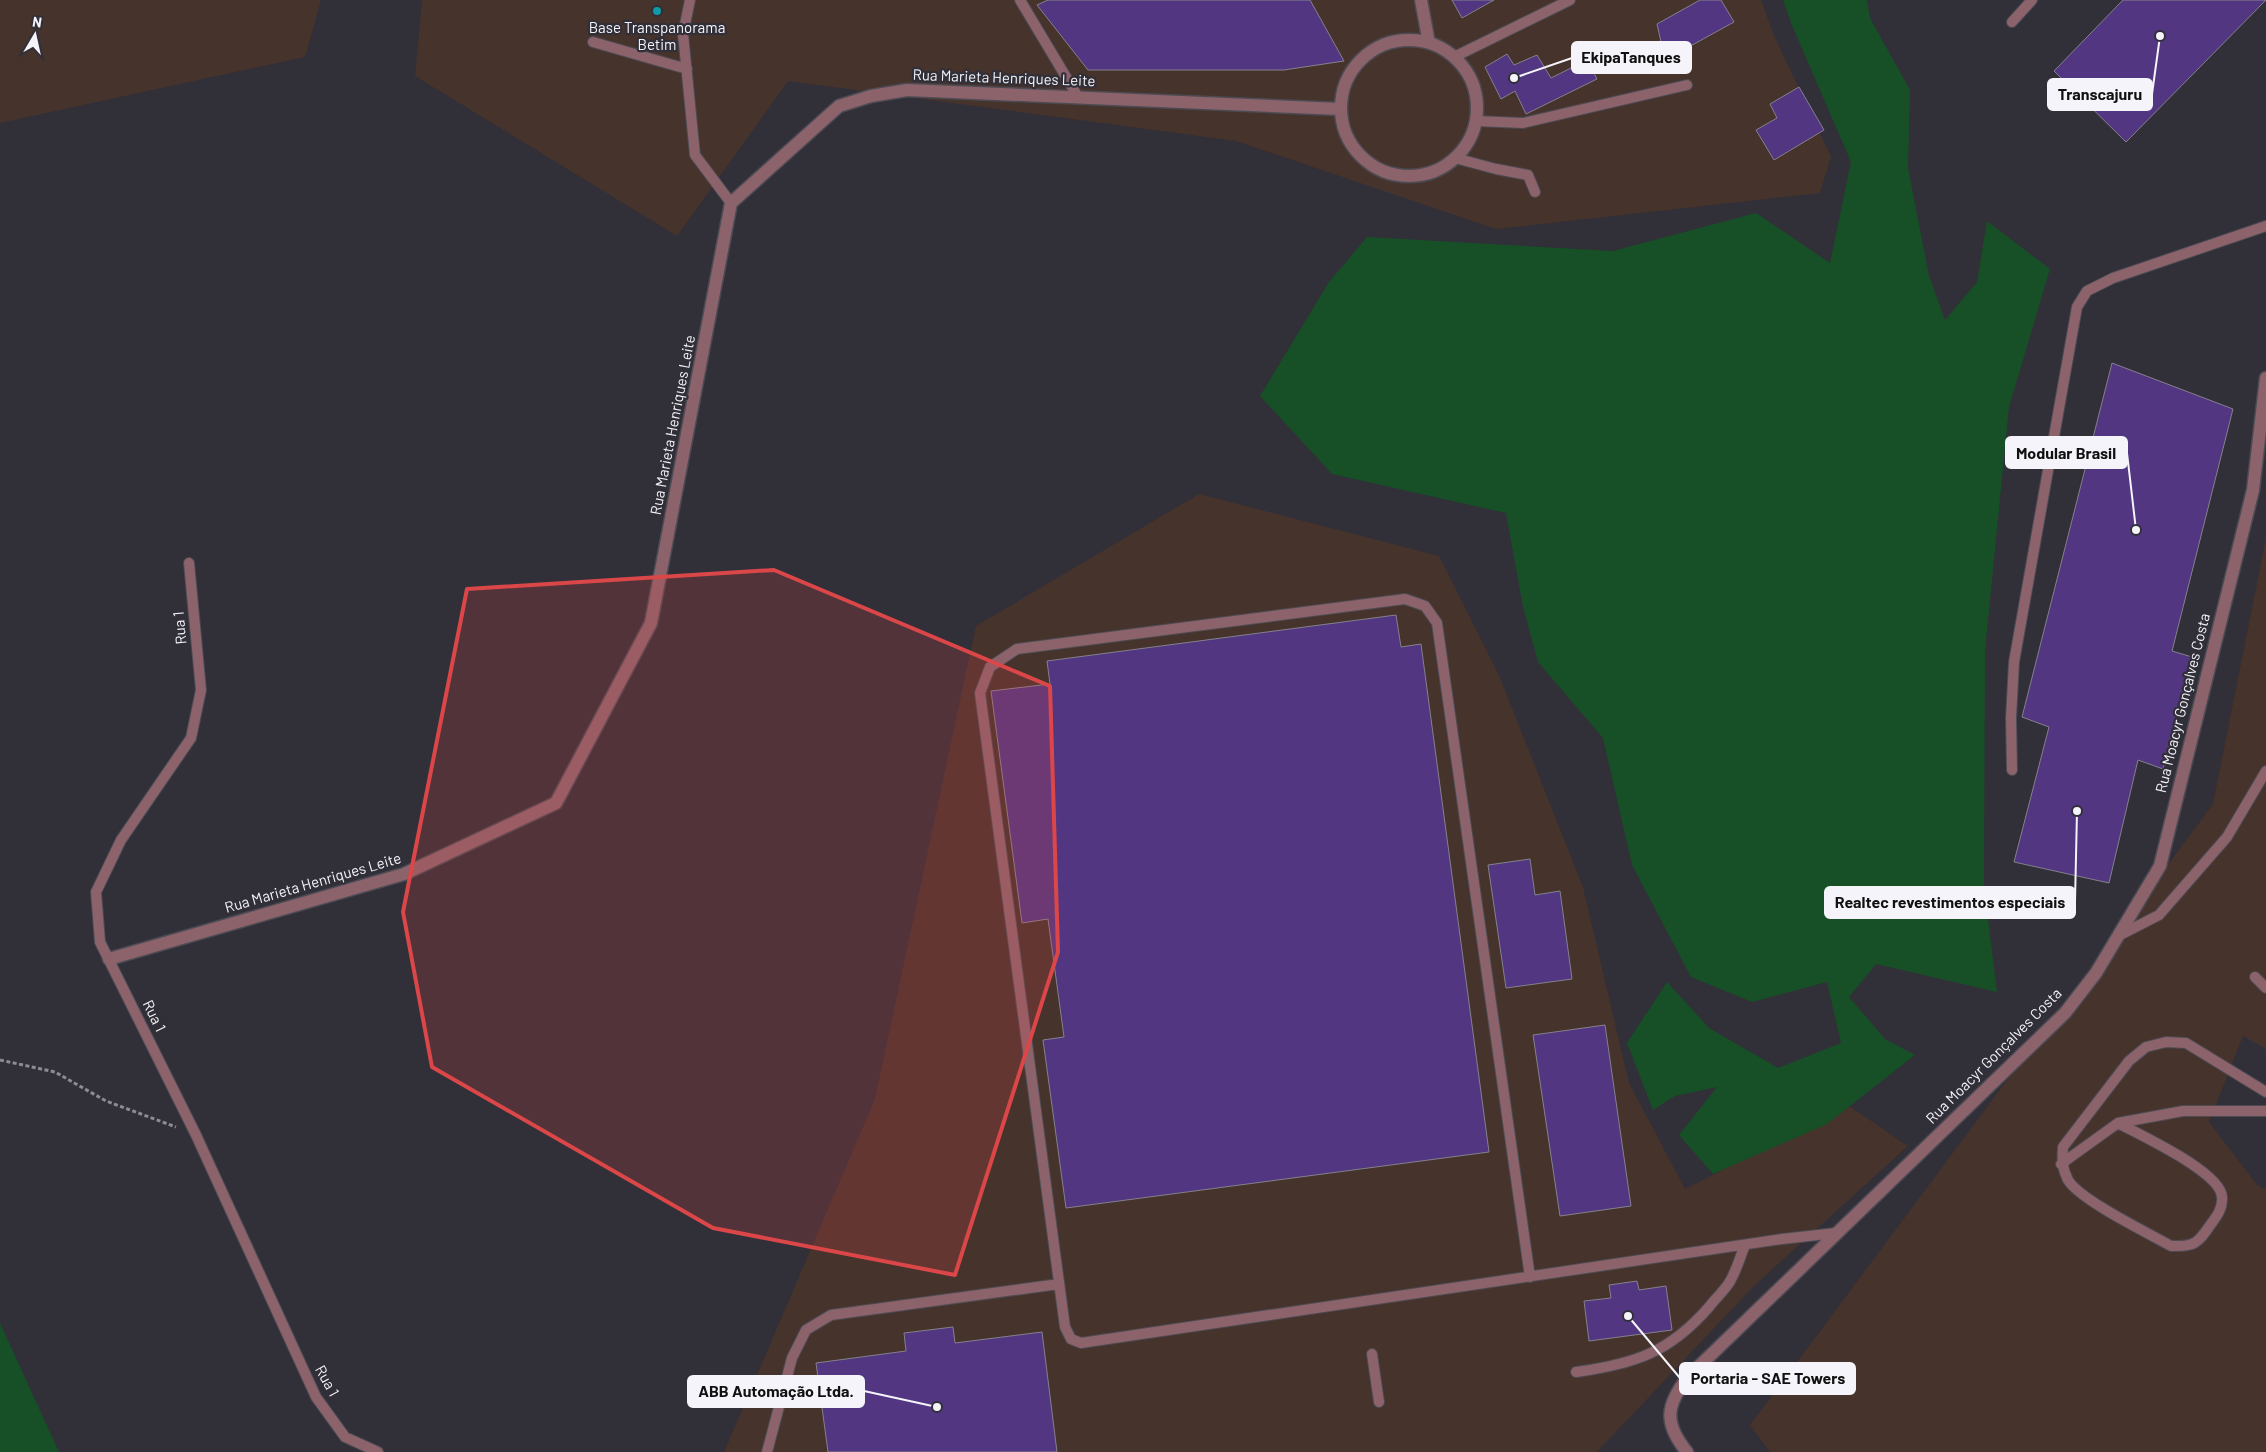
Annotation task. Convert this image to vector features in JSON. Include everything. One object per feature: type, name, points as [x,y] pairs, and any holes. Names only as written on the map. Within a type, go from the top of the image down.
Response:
[{"type":"street","points":[[1421,0],[1429,43]]},
{"type":"street","points":[[1400,41],[1429,43],[1442,48],[1454,57],[1463,67],[1473,86],[1477,107],[1476,121],[1468,141],[1455,158],[1431,173],[1417,176],[1389,173],[1376,168],[1354,149],[1342,124],[1340,109],[1344,88],[1352,69],[1373,50],[1400,41]]},
{"type":"street","name":"Rua Marieta Henriques Leite","points":[[108,959],[404,874],[556,803],[651,623],[731,203],[838,106],[871,96],[907,90],[1340,109]]},
{"type":"street","name":"Rua Moacyr Gonçalves Costa","points":[[1687,1452],[1672,1429],[1669,1414],[1675,1393],[1689,1376],[2065,1013],[2096,973],[2160,866],[2253,490],[2266,378]]},
{"type":"lane","points":[[690,0],[683,34],[695,155],[731,203]]},
{"type":"lane","points":[[1020,0],[1078,97]]},
{"type":"lane","points":[[1454,57],[1570,0]]},
{"type":"lane","points":[[2012,22],[2032,0]]},
{"type":"lane","points":[[593,42],[687,70]]},
{"type":"lane","points":[[1476,121],[1523,123],[1687,85]]},
{"type":"lane","points":[[1455,158],[1528,176],[1535,192]]},
{"type":"lane","points":[[2012,770],[2011,710],[2014,662],[2077,307],[2087,291],[2113,278],[2266,226]]},
{"type":"lane","name":"Rua 1","points":[[190,563],[201,690],[191,738],[121,840],[96,892],[100,942],[196,1135],[316,1396],[345,1437],[378,1452]]},
{"type":"lane","points":[[1530,1277],[1437,623],[1425,606],[1405,599],[1017,649],[990,667],[980,693],[1065,1327],[1071,1339],[1081,1342],[1836,1233]]},
{"type":"lane","points":[[2120,935],[2159,915],[2227,837],[2266,771]]},
{"type":"lane","points":[[2255,977],[2266,988]]},
{"type":"lane","points":[[2118,1123],[2204,1171],[2219,1185],[2222,1196],[2221,1210],[2200,1241],[2186,1247],[2171,1246],[2088,1198],[2069,1182],[2061,1164],[2063,1147],[2129,1060],[2146,1047],[2166,1042],[2186,1043],[2266,1092]]},
{"type":"lane","points":[[2061,1164],[2118,1123],[2183,1111],[2266,1111]]},
{"type":"lane","points":[[1576,1372],[1620,1364],[1655,1353],[1678,1339],[1695,1323],[1729,1283],[1745,1245]]},
{"type":"lane","points":[[767,1452],[792,1358],[806,1330],[831,1315],[1059,1284]]},
{"type":"lane","points":[[1372,1354],[1380,1402]]},
{"type":"path","points":[[0,1060],[55,1072],[106,1101],[196,1135]]},
{"type":"highlighted area","points":[[774,570],[1050,686],[1058,952],[955,1275],[713,1228],[432,1067],[403,912],[467,589]]},
{"type":"shaded area","points":[[0,0],[321,0],[305,57],[0,123]]},
{"type":"shaded area","points":[[422,0],[1761,0],[1773,33],[1831,157],[1820,193],[1496,229],[1236,141],[788,81],[677,236],[415,76]]},
{"type":"shaded area","points":[[1199,494],[1439,556],[1499,675],[1583,887],[1629,1083],[1685,1189],[1849,1106],[1908,1146],[1755,1285],[1597,1452],[724,1452],[875,1099],[976,626]]},
{"type":"shaded area","points":[[2266,538],[2266,1049],[2243,1036],[2209,1122],[2258,1186],[2266,1189],[2266,1452],[1770,1452],[1750,1425],[2213,804]]},
{"type":"green space","points":[[1783,0],[1867,0],[1870,18],[1910,90],[1908,168],[1929,276],[1945,320],[1977,282],[1987,221],[2050,269],[2009,407],[1985,650],[1984,886],[1997,992],[1876,964],[1849,997],[1885,1039],[1915,1055],[1827,1124],[1713,1174],[1679,1135],[1717,1087],[1675,1096],[1653,1110],[1627,1043],[1667,982],[1709,1028],[1778,1068],[1841,1043],[1827,982],[1752,1002],[1691,977],[1632,865],[1603,738],[1538,662],[1523,607],[1506,513],[1332,474],[1260,396],[1329,282],[1367,237],[1613,251],[1756,213],[1830,263],[1851,162],[1791,23]]},
{"type":"green space","points":[[0,1323],[59,1452],[0,1452]]},
{"type":"building","points":[[1048,0],[1310,0],[1344,61],[1284,70],[1088,70],[1037,5]]},
{"type":"building","points":[[1452,0],[1494,0],[1462,18]]},
{"type":"building","points":[[1700,0],[1721,0],[1734,22],[1665,60],[1657,24]]},
{"type":"building","points":[[2123,0],[2266,0],[2126,142],[2054,71]]},
{"type":"building","points":[[1507,54],[1514,65],[1537,55],[1551,78],[1587,60],[1597,79],[1526,114],[1515,91],[1501,99],[1485,67]]},
{"type":"building","points":[[1799,87],[1824,130],[1774,160],[1756,130],[1777,118],[1770,104]]},
{"type":"building","points":[[2112,363],[2233,409],[2172,651],[2192,657],[2163,769],[2138,760],[2109,883],[2014,862],[2049,727],[2022,717]]},
{"type":"building","points":[[1396,615],[1401,647],[1421,644],[1489,1152],[1066,1208],[1043,1040],[1064,1037],[1048,919],[1022,923],[991,691],[1050,684],[1047,661]]},
{"type":"building","points":[[1530,859],[1535,895],[1560,891],[1572,979],[1506,988],[1488,865]]},
{"type":"building","points":[[1605,1025],[1631,1206],[1560,1216],[1533,1035]]},
{"type":"building","points":[[1637,1281],[1639,1290],[1666,1286],[1672,1330],[1589,1341],[1584,1301],[1611,1298],[1609,1285]]},
{"type":"building","points":[[953,1327],[955,1343],[1042,1332],[1057,1452],[828,1452],[816,1363],[906,1351],[904,1333]]},
{"type":"place","name":"Base Transpanorama Betim","points":[[657,11]]},
{"type":"place","name":"Transcajuru","points":[[2160,36]]},
{"type":"place","name":"EkipaTanques","points":[[1514,78]]},
{"type":"place","name":"Modular Brasil","points":[[2136,530]]},
{"type":"place","name":"Realtec revestimentos especiais","points":[[2077,811]]},
{"type":"place","name":"Portaria - SAE Towers","points":[[1628,1316]]},
{"type":"place","name":"ABB Automação Ltda.","points":[[937,1407]]}]
